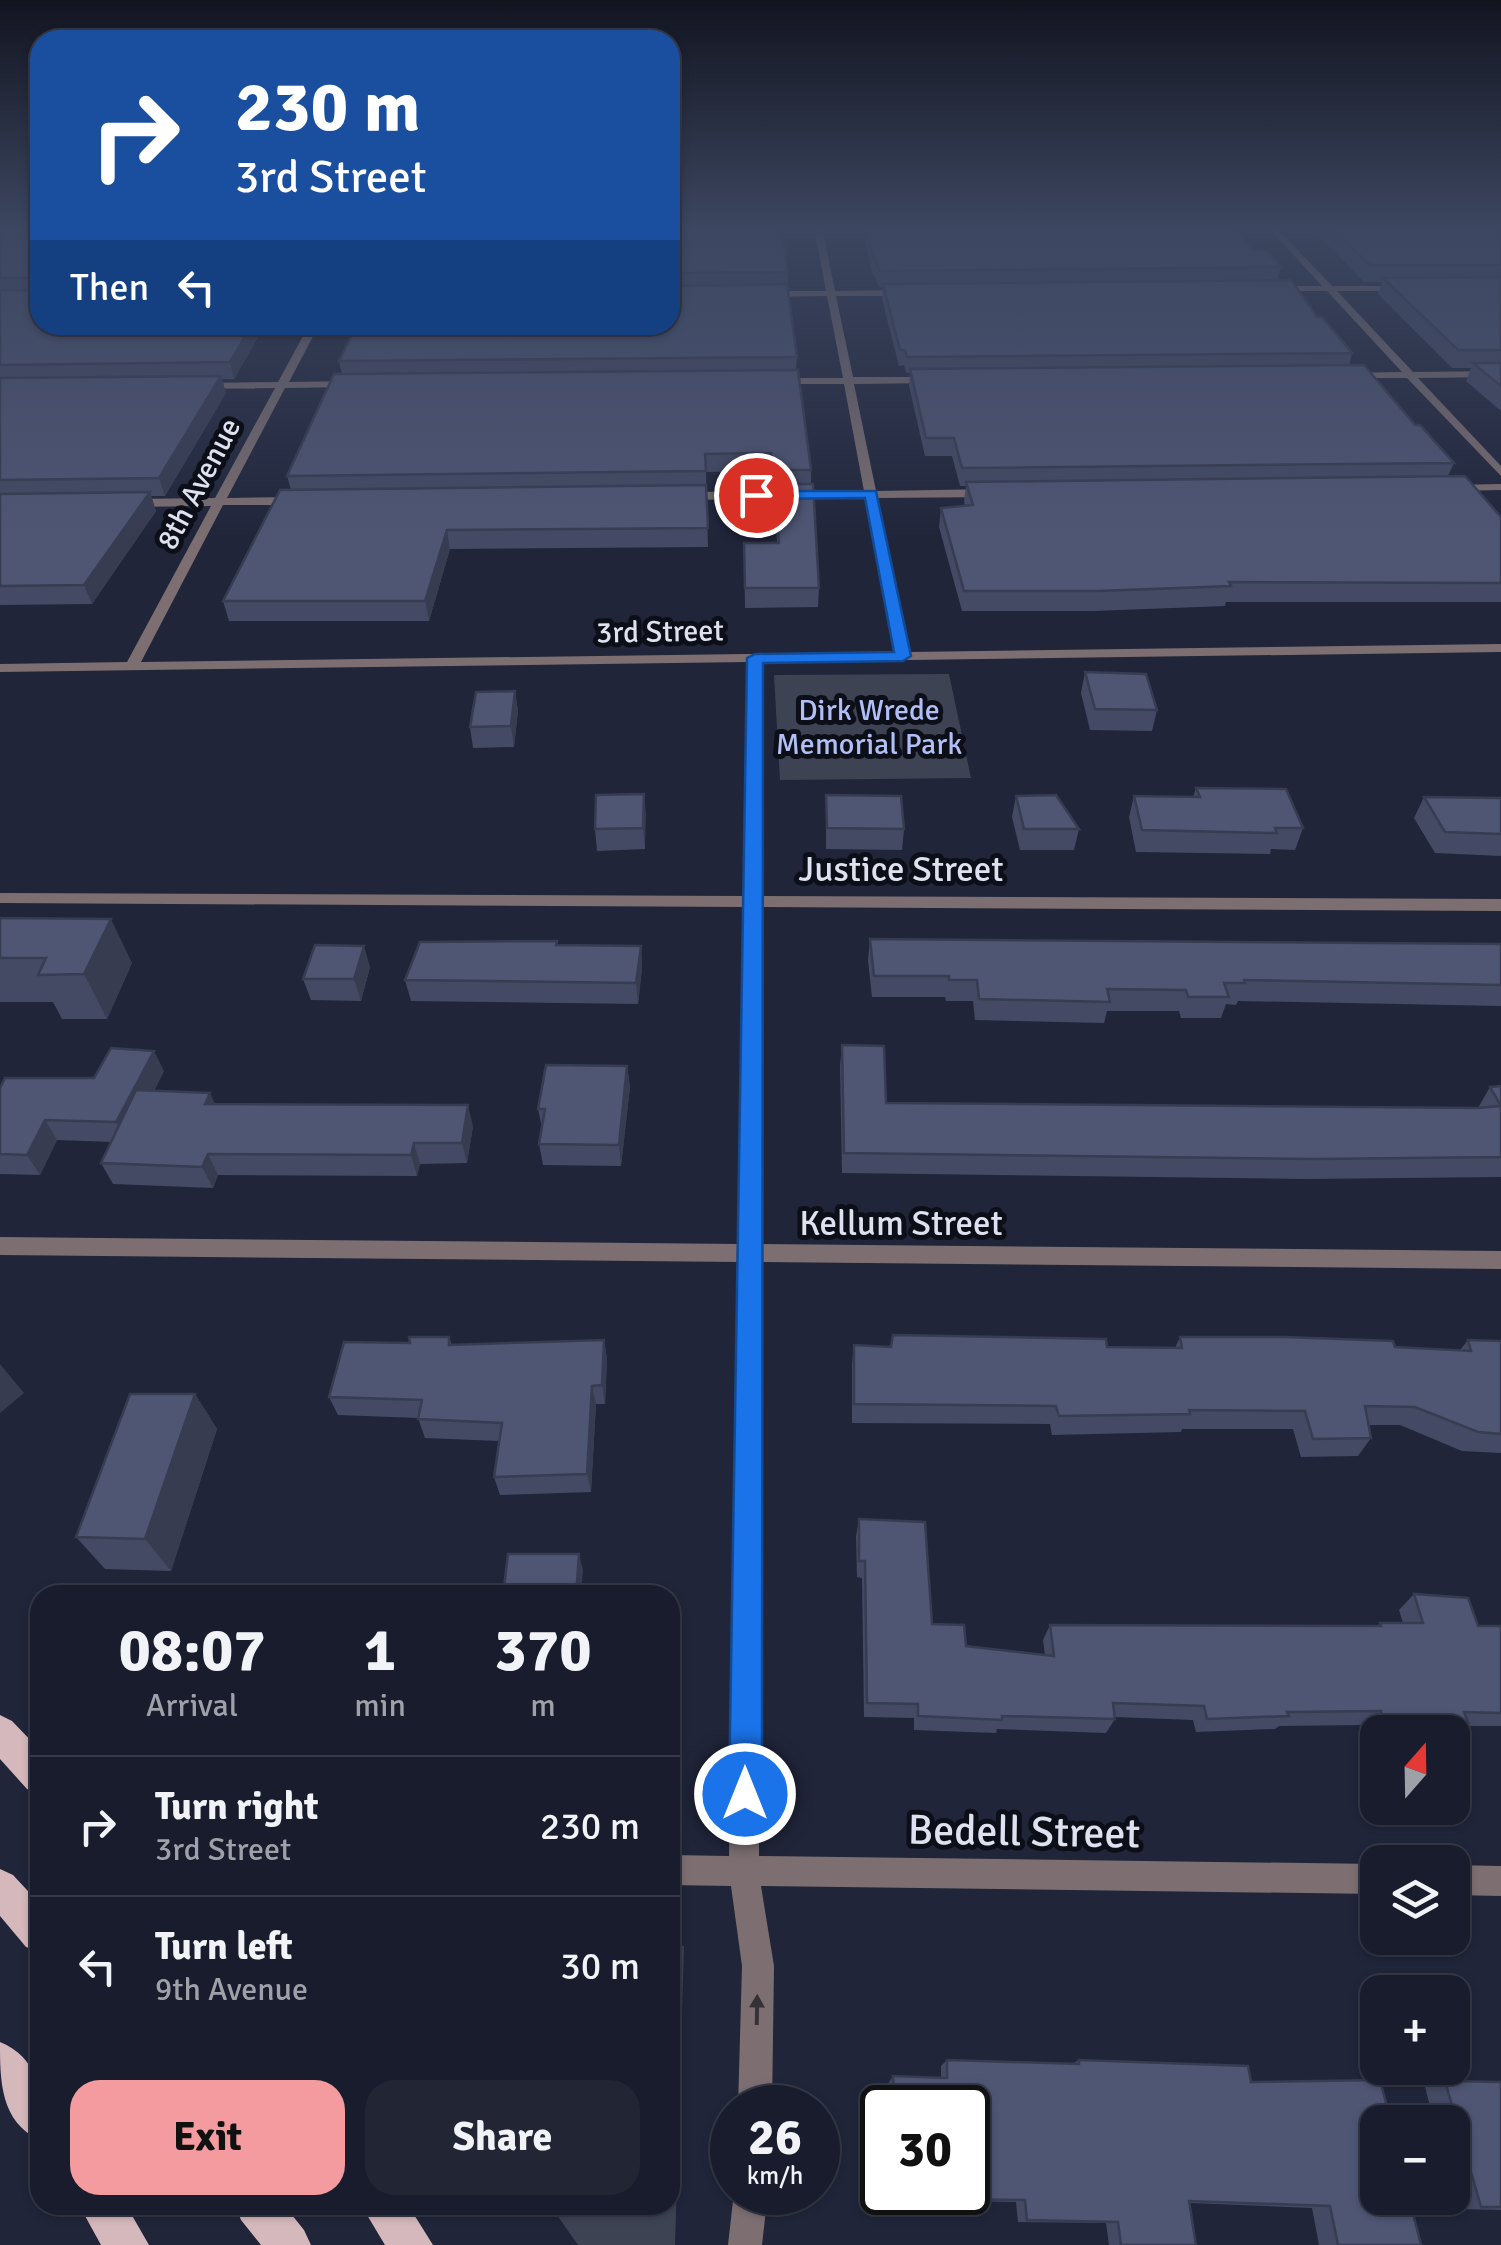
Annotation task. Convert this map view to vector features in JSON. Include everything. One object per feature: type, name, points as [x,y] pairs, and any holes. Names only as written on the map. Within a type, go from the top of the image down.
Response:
[{"type":"main road","points":[[0,1733],[30,1765]]},
{"type":"main road","points":[[0,1888],[30,1922]]},
{"type":"main road","points":[[0,2062],[30,2105]]},
{"type":"main road","points":[[107,2215],[127,2245]]},
{"type":"main road","points":[[264,2215],[289,2245]]},
{"type":"main road","points":[[389,2215],[411,2245]]},
{"type":"street","points":[[840,332],[903,656]]},
{"type":"street","points":[[1370,332],[1501,473]]},
{"type":"street","name":"8th Avenue","points":[[130,667],[309,335]]},
{"type":"street","points":[[1334,376],[1501,374]]},
{"type":"street","points":[[753,381],[947,380]]},
{"type":"street","points":[[188,386],[360,384]]},
{"type":"street","points":[[1442,488],[1501,488]]},
{"type":"street","points":[[673,496],[1009,492]]},
{"type":"street","points":[[118,503],[316,501]]},
{"type":"street","name":"3rd Street","points":[[0,668],[1501,648]]},
{"type":"street","points":[[755,658],[744,1871],[758,1966],[755,2085]]},
{"type":"street","name":"Justice Street","points":[[0,898],[1501,905]]},
{"type":"street","name":"Kellum Street","points":[[0,1246],[1501,1260]]},
{"type":"street","name":"Bedell Street","points":[[680,1870],[1360,1879]]},
{"type":"street","points":[[1470,1880],[1501,1880]]},
{"type":"street","points":[[745,2245],[748,2215]]},
{"type":"green space","name":"Dirk Wrede Memorial Park","points":[[949,674],[971,778],[780,780],[774,675]]},
{"type":"green space","points":[[680,1946],[684,1946],[680,2079]]},
{"type":"green space","points":[[557,2215],[676,2215],[675,2245],[578,2245]]},
{"type":"building","points":[[0,332],[246,335],[230,362],[0,365]]},
{"type":"building","points":[[680,332],[794,332],[797,357],[339,361],[352,335],[680,335]]},
{"type":"building","points":[[895,332],[1334,332],[1352,353],[907,357],[905,350],[900,350]]},
{"type":"building","points":[[1439,332],[1501,332],[1501,350],[1458,350]]},
{"type":"building","points":[[1473,363],[1501,363],[1501,386]]},
{"type":"building","points":[[1364,365],[1415,425],[1420,425],[1454,463],[962,468],[954,438],[926,438],[910,369]]},
{"type":"building","points":[[798,370],[811,470],[772,470],[771,453],[705,454],[706,471],[287,476],[334,374]]},
{"type":"building","points":[[221,376],[159,478],[0,480],[0,378]]},
{"type":"building","points":[[1465,476],[1501,517],[1501,583],[1229,582],[1231,586],[1098,591],[964,591],[941,508],[973,505],[966,482]]},
{"type":"building","points":[[774,484],[813,484],[819,588],[745,588],[744,543],[779,543]]},
{"type":"building","points":[[706,485],[708,528],[447,530],[425,601],[223,601],[280,490]]},
{"type":"building","points":[[150,492],[84,585],[0,586],[0,494]]},
{"type":"building","points":[[1085,672],[1146,674],[1157,710],[1095,709]]},
{"type":"building","points":[[515,691],[511,726],[470,727],[476,692]]},
{"type":"building","points":[[1196,788],[1286,789],[1303,828],[1275,828],[1277,833],[1142,830],[1134,796],[1200,797]]},
{"type":"building","points":[[644,794],[643,828],[595,829],[596,795]]},
{"type":"building","points":[[826,795],[901,796],[904,829],[827,828]]},
{"type":"building","points":[[1056,795],[1079,829],[1024,829],[1016,796]]},
{"type":"building","points":[[1424,797],[1501,798],[1501,834],[1445,832]]},
{"type":"building","points":[[0,918],[111,919],[84,974],[38,975],[46,958],[0,958]]},
{"type":"building","points":[[870,939],[1501,944],[1501,985],[1244,980],[1245,983],[1224,983],[1229,997],[1188,997],[1186,990],[1107,989],[1110,1002],[979,999],[977,980],[874,976]]},
{"type":"building","points":[[557,941],[556,945],[641,946],[636,983],[405,980],[420,942]]},
{"type":"building","points":[[315,945],[364,946],[354,979],[303,979]]},
{"type":"building","points":[[842,1045],[884,1046],[886,1103],[1501,1106],[1501,1157],[1315,1159],[844,1153]]},
{"type":"building","points":[[111,1048],[154,1051],[116,1122],[45,1120],[27,1155],[0,1154],[0,1088],[5,1078],[94,1078]]},
{"type":"building","points":[[546,1065],[627,1066],[619,1145],[539,1144],[545,1109],[538,1109]]},
{"type":"building","points":[[1501,1086],[1501,1106],[1490,1087]]},
{"type":"building","points":[[136,1090],[210,1093],[205,1104],[468,1105],[462,1143],[414,1143],[411,1155],[208,1154],[202,1167],[101,1163]]},
{"type":"building","points":[[893,1335],[1106,1339],[1107,1347],[1182,1348],[1180,1337],[1285,1337],[1393,1341],[1395,1347],[1471,1351],[1468,1340],[1501,1341],[1501,1434],[1478,1432],[1415,1407],[1365,1406],[1371,1438],[1313,1439],[1305,1411],[1189,1410],[1190,1414],[1059,1416],[1056,1406],[854,1404],[854,1345],[891,1347]]},
{"type":"building","points":[[409,1337],[449,1337],[449,1345],[604,1340],[602,1385],[592,1386],[587,1474],[494,1477],[502,1423],[418,1419],[422,1400],[329,1397],[344,1342],[410,1343]]},
{"type":"building","points":[[130,1394],[195,1394],[145,1539],[76,1537]]},
{"type":"building","points":[[859,1519],[925,1522],[932,1624],[964,1625],[966,1646],[1054,1656],[1050,1625],[1381,1626],[1380,1623],[1423,1623],[1414,1594],[1468,1598],[1478,1626],[1501,1626],[1501,1713],[1287,1712],[1289,1716],[1207,1719],[1204,1706],[1113,1703],[1115,1719],[918,1716],[918,1704],[867,1703],[865,1561],[859,1561]]},
{"type":"building","points":[[508,1554],[579,1554],[577,1585],[504,1585]]},
{"type":"building","points":[[947,2060],[1079,2064],[1079,2060],[1248,2066],[1251,2082],[1360,2080],[1360,2085],[1381,2085],[1387,2105],[1360,2105],[1360,2215],[1413,2215],[1421,2245],[1338,2245],[1330,2206],[1189,2201],[1196,2245],[1121,2245],[1118,2222],[1027,2220],[1025,2200],[990,2199],[990,2085],[893,2085],[893,2076],[947,2078]]},
{"type":"building","points":[[1501,2082],[1501,2207],[1481,2207],[1470,2168],[1470,2105],[1452,2105],[1446,2085]]},
{"type":"route","points":[[745,1794],[755,658],[903,656],[871,494],[756,495]]}]
